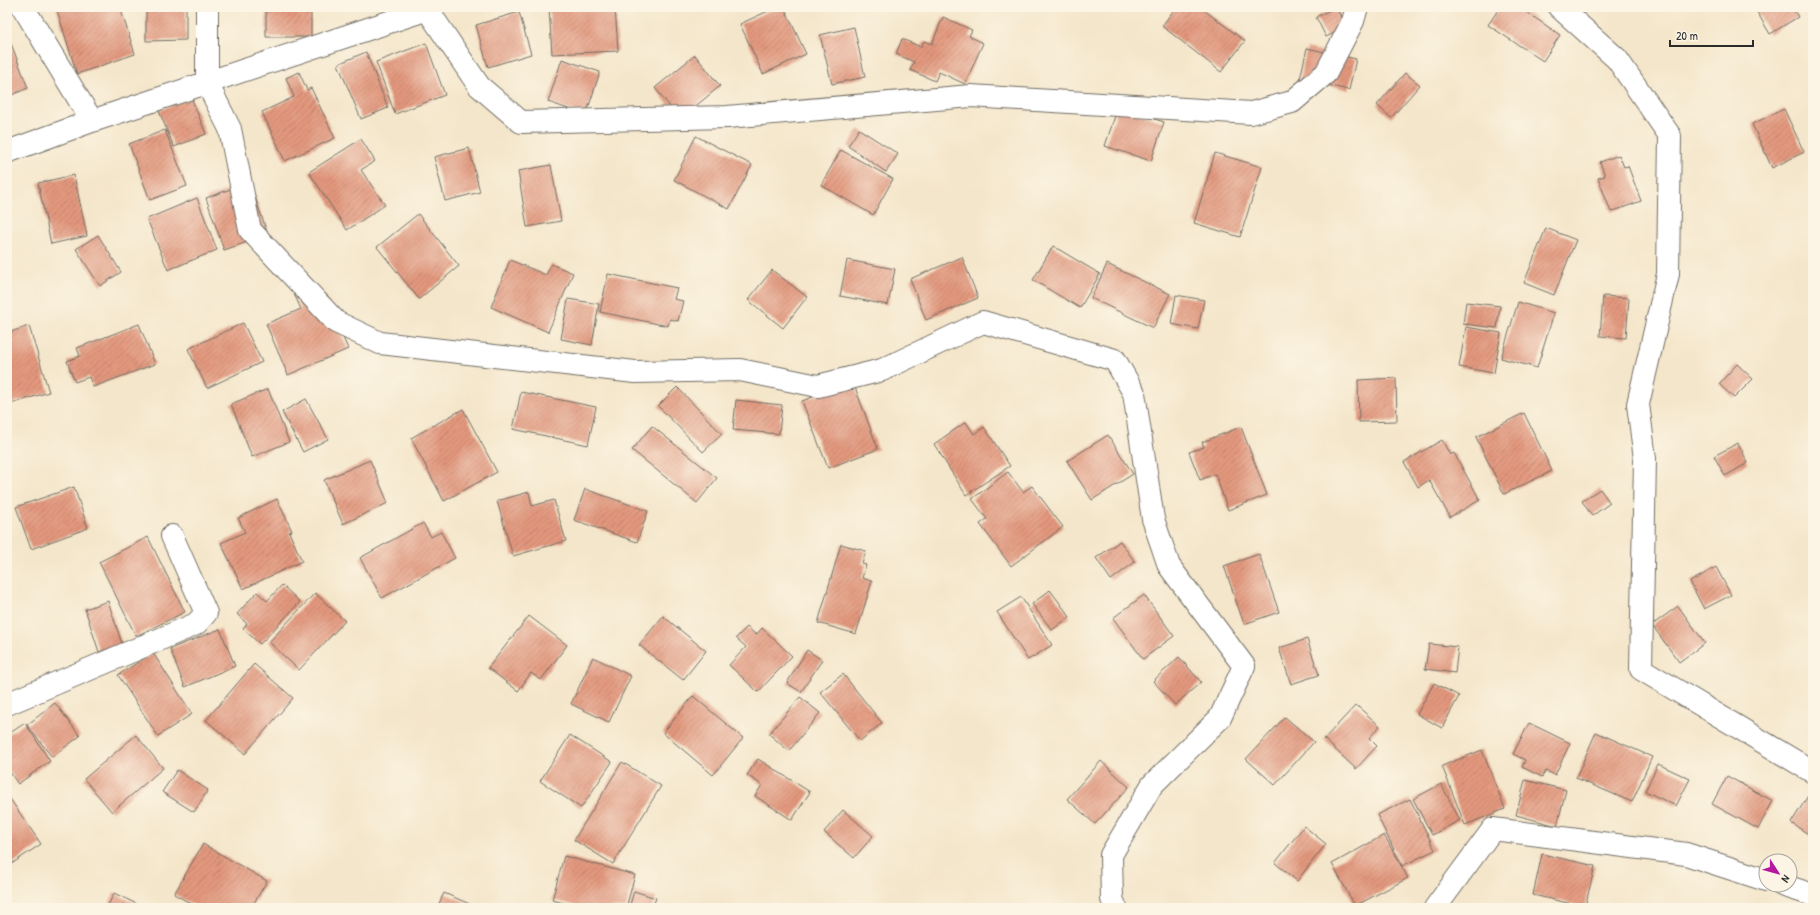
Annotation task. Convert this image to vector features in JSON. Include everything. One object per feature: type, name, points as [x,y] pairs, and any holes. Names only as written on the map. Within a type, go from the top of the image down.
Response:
[{"type":"street","points":[[23,7],[92,121]]},
{"type":"street","points":[[207,7],[207,83],[230,129],[250,230],[336,322],[380,343],[635,372],[740,370],[818,386],[882,370],[983,322],[1115,360],[1134,393],[1153,519],[1169,566],[1244,666],[1220,718],[1152,785],[1111,855],[1112,899],[1116,908]]},
{"type":"street","points":[[7,152],[92,121],[431,8],[479,86],[521,122],[727,117],[971,96],[1251,113],[1292,102],[1326,73],[1353,21],[1356,7]]},
{"type":"street","points":[[1560,7],[1617,58],[1670,136],[1668,274],[1638,404],[1645,459],[1641,669],[1813,772]]},
{"type":"street","points":[[7,704],[196,624],[206,613],[172,536]]},
{"type":"street","points":[[1434,908],[1493,829],[1686,854],[1758,877]]},
{"type":"street","points":[[1798,890],[1813,895]]},
{"type":"building","points":[[56,7],[120,7],[135,54],[77,74]]},
{"type":"building","points":[[146,7],[186,7],[186,40],[146,41]]},
{"type":"building","points":[[266,7],[311,7],[311,37],[266,37]]},
{"type":"building","points":[[615,7],[618,51],[552,54],[549,8]]},
{"type":"building","points":[[777,7],[784,7],[806,54],[763,74],[740,24]]},
{"type":"building","points":[[1176,7],[1200,7],[1245,41],[1221,72],[1162,26]]},
{"type":"building","points":[[1336,7],[1346,27],[1326,37],[1316,17]]},
{"type":"building","points":[[1500,7],[1519,7],[1560,35],[1543,61],[1488,25]]},
{"type":"building","points":[[1754,7],[1792,7],[1798,17],[1770,34]]},
{"type":"building","points":[[519,12],[531,54],[488,67],[476,25]]},
{"type":"building","points":[[943,17],[972,30],[969,36],[983,43],[965,84],[939,72],[935,81],[910,70],[914,62],[896,54],[902,39],[921,47],[924,41],[932,44]]},
{"type":"building","points":[[854,27],[865,77],[832,84],[820,35]]},
{"type":"building","points":[[7,33],[28,88],[7,97]]},
{"type":"building","points":[[426,43],[445,95],[395,114],[376,62]]},
{"type":"building","points":[[1307,48],[1356,59],[1349,90],[1300,79]]},
{"type":"building","points":[[366,52],[388,108],[361,119],[338,64]]},
{"type":"building","points":[[695,55],[720,86],[680,119],[655,88]]},
{"type":"building","points":[[562,59],[600,72],[586,115],[548,102]]},
{"type":"building","points":[[299,72],[307,90],[311,88],[335,138],[285,161],[262,112],[294,97],[286,78]]},
{"type":"building","points":[[1405,73],[1420,85],[1391,118],[1377,105]]},
{"type":"building","points":[[191,97],[206,134],[174,147],[159,111]]},
{"type":"building","points":[[1118,107],[1164,122],[1151,161],[1105,146]]},
{"type":"building","points":[[1784,109],[1804,152],[1772,168],[1752,124]]},
{"type":"building","points":[[859,129],[898,154],[886,172],[848,146]]},
{"type":"building","points":[[165,130],[187,186],[150,200],[129,144]]},
{"type":"building","points":[[696,136],[752,165],[729,209],[674,180]]},
{"type":"building","points":[[361,139],[375,161],[361,170],[385,205],[347,230],[309,172]]},
{"type":"building","points":[[469,148],[480,192],[445,201],[434,157]]},
{"type":"building","points":[[841,150],[893,179],[873,215],[821,185]]},
{"type":"building","points":[[1215,153],[1262,167],[1240,237],[1194,223]]},
{"type":"building","points":[[1619,155],[1624,167],[1628,166],[1641,201],[1611,212],[1598,178],[1605,176],[1600,162]]},
{"type":"building","points":[[551,165],[561,221],[527,227],[518,171]]},
{"type":"building","points":[[74,175],[87,236],[51,244],[38,183]]},
{"type":"building","points":[[250,182],[268,235],[224,250],[206,198]]},
{"type":"building","points":[[197,198],[217,250],[168,270],[147,219]]},
{"type":"building","points":[[418,214],[459,266],[419,299],[377,247]]},
{"type":"building","points":[[1546,228],[1576,240],[1554,295],[1524,283]]},
{"type":"building","points":[[98,235],[121,272],[100,286],[76,249]]},
{"type":"building","points":[[1053,246],[1100,274],[1080,308],[1033,280]]},
{"type":"building","points":[[962,257],[978,298],[926,320],[910,279]]},
{"type":"building","points":[[510,260],[546,275],[551,264],[573,273],[548,332],[491,307]]},
{"type":"building","points":[[847,260],[895,269],[888,305],[840,296]]},
{"type":"building","points":[[1107,264],[1170,294],[1153,328],[1091,298]]},
{"type":"building","points":[[772,270],[807,297],[783,328],[748,300]]},
{"type":"building","points":[[608,274],[677,288],[674,299],[683,301],[678,321],[670,319],[668,326],[600,312]]},
{"type":"building","points":[[312,286],[326,298],[348,349],[288,375],[266,324],[301,309],[294,294]]},
{"type":"building","points":[[1176,295],[1204,300],[1198,329],[1171,324]]},
{"type":"building","points":[[1603,296],[1629,298],[1626,338],[1600,336]]},
{"type":"building","points":[[568,299],[599,304],[592,345],[561,339]]},
{"type":"building","points":[[1466,302],[1500,306],[1497,328],[1463,324]]},
{"type":"building","points":[[1518,302],[1554,313],[1537,368],[1501,358]]},
{"type":"building","points":[[243,323],[262,362],[207,388],[188,349]]},
{"type":"building","points":[[139,324],[155,364],[93,387],[89,377],[75,382],[67,361],[80,356],[77,348]]},
{"type":"building","points":[[29,326],[49,392],[7,405],[7,333]]},
{"type":"building","points":[[1466,327],[1501,333],[1494,373],[1459,367]]},
{"type":"building","points":[[1737,364],[1753,379],[1734,398],[1719,384]]},
{"type":"building","points":[[1396,378],[1397,421],[1359,422],[1358,380]]},
{"type":"building","points":[[853,382],[878,449],[828,468],[802,401]]},
{"type":"building","points":[[677,387],[722,434],[703,452],[658,406]]},
{"type":"building","points":[[268,389],[289,442],[252,457],[231,404]]},
{"type":"building","points":[[521,392],[596,407],[588,445],[513,429]]},
{"type":"building","points":[[306,399],[328,439],[303,452],[282,412]]},
{"type":"building","points":[[736,400],[782,405],[779,434],[733,430]]},
{"type":"building","points":[[463,409],[497,472],[444,501],[411,438]]},
{"type":"building","points":[[1524,413],[1552,471],[1504,494],[1476,437]]},
{"type":"building","points":[[966,422],[974,434],[984,427],[1010,466],[966,495],[934,444]]},
{"type":"building","points":[[652,426],[717,478],[697,503],[632,450]]},
{"type":"building","points":[[1241,427],[1267,495],[1228,510],[1215,474],[1200,480],[1189,452],[1204,447],[1202,442]]},
{"type":"building","points":[[1108,435],[1133,474],[1092,500],[1067,461]]},
{"type":"building","points":[[1442,440],[1450,455],[1454,453],[1480,500],[1450,517],[1429,480],[1418,487],[1404,462]]},
{"type":"building","points":[[1738,443],[1748,463],[1725,476],[1714,456]]},
{"type":"building","points":[[370,460],[388,503],[343,524],[324,480]]},
{"type":"building","points":[[1008,472],[1023,492],[1032,486],[1063,527],[1011,566],[980,524],[987,519],[972,499]]},
{"type":"building","points":[[74,487],[88,528],[31,549],[16,507]]},
{"type":"building","points":[[585,489],[648,511],[637,542],[574,520]]},
{"type":"building","points":[[1600,489],[1610,503],[1592,516],[1582,501]]},
{"type":"building","points":[[529,492],[532,506],[554,500],[566,541],[513,556],[497,501]]},
{"type":"building","points":[[277,499],[292,531],[289,532],[302,561],[243,589],[221,543],[245,532],[238,518]]},
{"type":"building","points":[[423,523],[431,537],[441,532],[455,558],[382,598],[360,558]]},
{"type":"building","points":[[148,537],[185,612],[136,636],[99,562]]},
{"type":"building","points":[[1120,541],[1135,562],[1111,580],[1096,558]]},
{"type":"building","points":[[841,544],[866,551],[862,564],[866,565],[862,578],[872,581],[856,634],[818,623]]},
{"type":"building","points":[[1259,554],[1279,612],[1244,624],[1224,566]]},
{"type":"building","points":[[1716,567],[1731,595],[1704,609],[1690,582]]},
{"type":"building","points":[[282,585],[300,602],[260,644],[243,629],[247,624],[237,614],[257,592],[267,601]]},
{"type":"building","points":[[1050,590],[1070,617],[1052,630],[1032,604]]},
{"type":"building","points":[[315,593],[345,621],[299,670],[269,642]]},
{"type":"building","points":[[1144,595],[1174,636],[1143,659],[1113,618]]},
{"type":"building","points":[[1021,597],[1052,645],[1028,660],[997,612]]},
{"type":"building","points":[[108,601],[122,644],[99,652],[85,609]]},
{"type":"building","points":[[1678,606],[1705,643],[1679,662],[1652,625]]},
{"type":"building","points":[[529,616],[567,645],[541,680],[531,673],[518,691],[488,668]]},
{"type":"building","points":[[663,616],[706,651],[683,680],[639,645]]},
{"type":"building","points":[[747,627],[756,635],[762,628],[792,656],[758,692],[729,665],[746,647],[736,638]]},
{"type":"building","points":[[220,629],[235,666],[185,687],[170,649]]},
{"type":"building","points":[[1307,639],[1319,675],[1291,684],[1279,648]]},
{"type":"building","points":[[1429,644],[1458,647],[1455,673],[1425,669]]},
{"type":"building","points":[[807,650],[822,660],[801,692],[787,683]]},
{"type":"building","points":[[153,653],[192,714],[158,736],[118,675]]},
{"type":"building","points":[[593,657],[631,676],[609,722],[571,704]]},
{"type":"building","points":[[1179,657],[1201,682],[1175,705],[1153,681]]},
{"type":"building","points":[[254,664],[293,698],[245,754],[206,720]]},
{"type":"building","points":[[843,674],[882,723],[860,741],[820,692]]},
{"type":"building","points":[[1434,683],[1459,696],[1442,728],[1417,714]]},
{"type":"building","points":[[693,696],[743,738],[713,775],[663,733]]},
{"type":"building","points":[[800,697],[820,713],[789,751],[769,734]]},
{"type":"building","points":[[55,703],[80,736],[52,757],[27,725]]},
{"type":"building","points":[[1356,705],[1380,726],[1369,738],[1377,746],[1356,769],[1324,739]]},
{"type":"building","points":[[1285,717],[1314,742],[1275,785],[1246,759]]},
{"type":"building","points":[[25,723],[50,761],[18,784],[7,768],[7,735]]},
{"type":"building","points":[[1529,723],[1570,743],[1555,775],[1546,771],[1542,777],[1522,767],[1525,760],[1513,754]]},
{"type":"building","points":[[1596,732],[1652,757],[1632,802],[1576,778]]},
{"type":"building","points":[[136,735],[163,768],[112,812],[84,779]]},
{"type":"building","points":[[570,735],[612,762],[581,808],[540,781]]},
{"type":"building","points":[[1482,750],[1505,809],[1465,825],[1442,766]]},
{"type":"building","points":[[758,759],[810,792],[792,820],[755,796],[762,785],[747,775]]},
{"type":"building","points":[[1101,761],[1129,787],[1095,824],[1067,799]]},
{"type":"building","points":[[622,762],[661,786],[613,864],[574,840]]},
{"type":"building","points":[[1658,764],[1690,779],[1676,806],[1645,791]]},
{"type":"building","points":[[177,770],[208,790],[194,812],[162,792]]},
{"type":"building","points":[[1727,776],[1773,801],[1758,829],[1712,804]]},
{"type":"building","points":[[1525,780],[1566,790],[1557,826],[1516,815]]},
{"type":"building","points":[[1441,784],[1460,820],[1432,835],[1413,799]]},
{"type":"building","points":[[8,796],[41,844],[7,867],[7,797]]},
{"type":"building","points":[[1808,796],[1813,799],[1813,837],[1791,823]]},
{"type":"building","points":[[1410,799],[1435,850],[1402,866],[1377,815]]},
{"type":"building","points":[[843,810],[873,836],[854,858],[824,832]]},
{"type":"building","points":[[1304,826],[1326,844],[1297,881],[1275,863]]},
{"type":"building","points":[[1384,835],[1408,878],[1355,906],[1332,864]]},
{"type":"building","points":[[203,844],[267,881],[251,908],[199,908],[174,894]]},
{"type":"building","points":[[1542,854],[1595,866],[1585,907],[1533,895]]},
{"type":"building","points":[[564,856],[635,875],[626,908],[584,908],[552,900]]},
{"type":"building","points":[[634,891],[656,898],[652,908],[629,908]]},
{"type":"building","points":[[114,893],[145,908],[107,908]]},
{"type":"building","points":[[444,893],[479,908],[437,908]]}]
